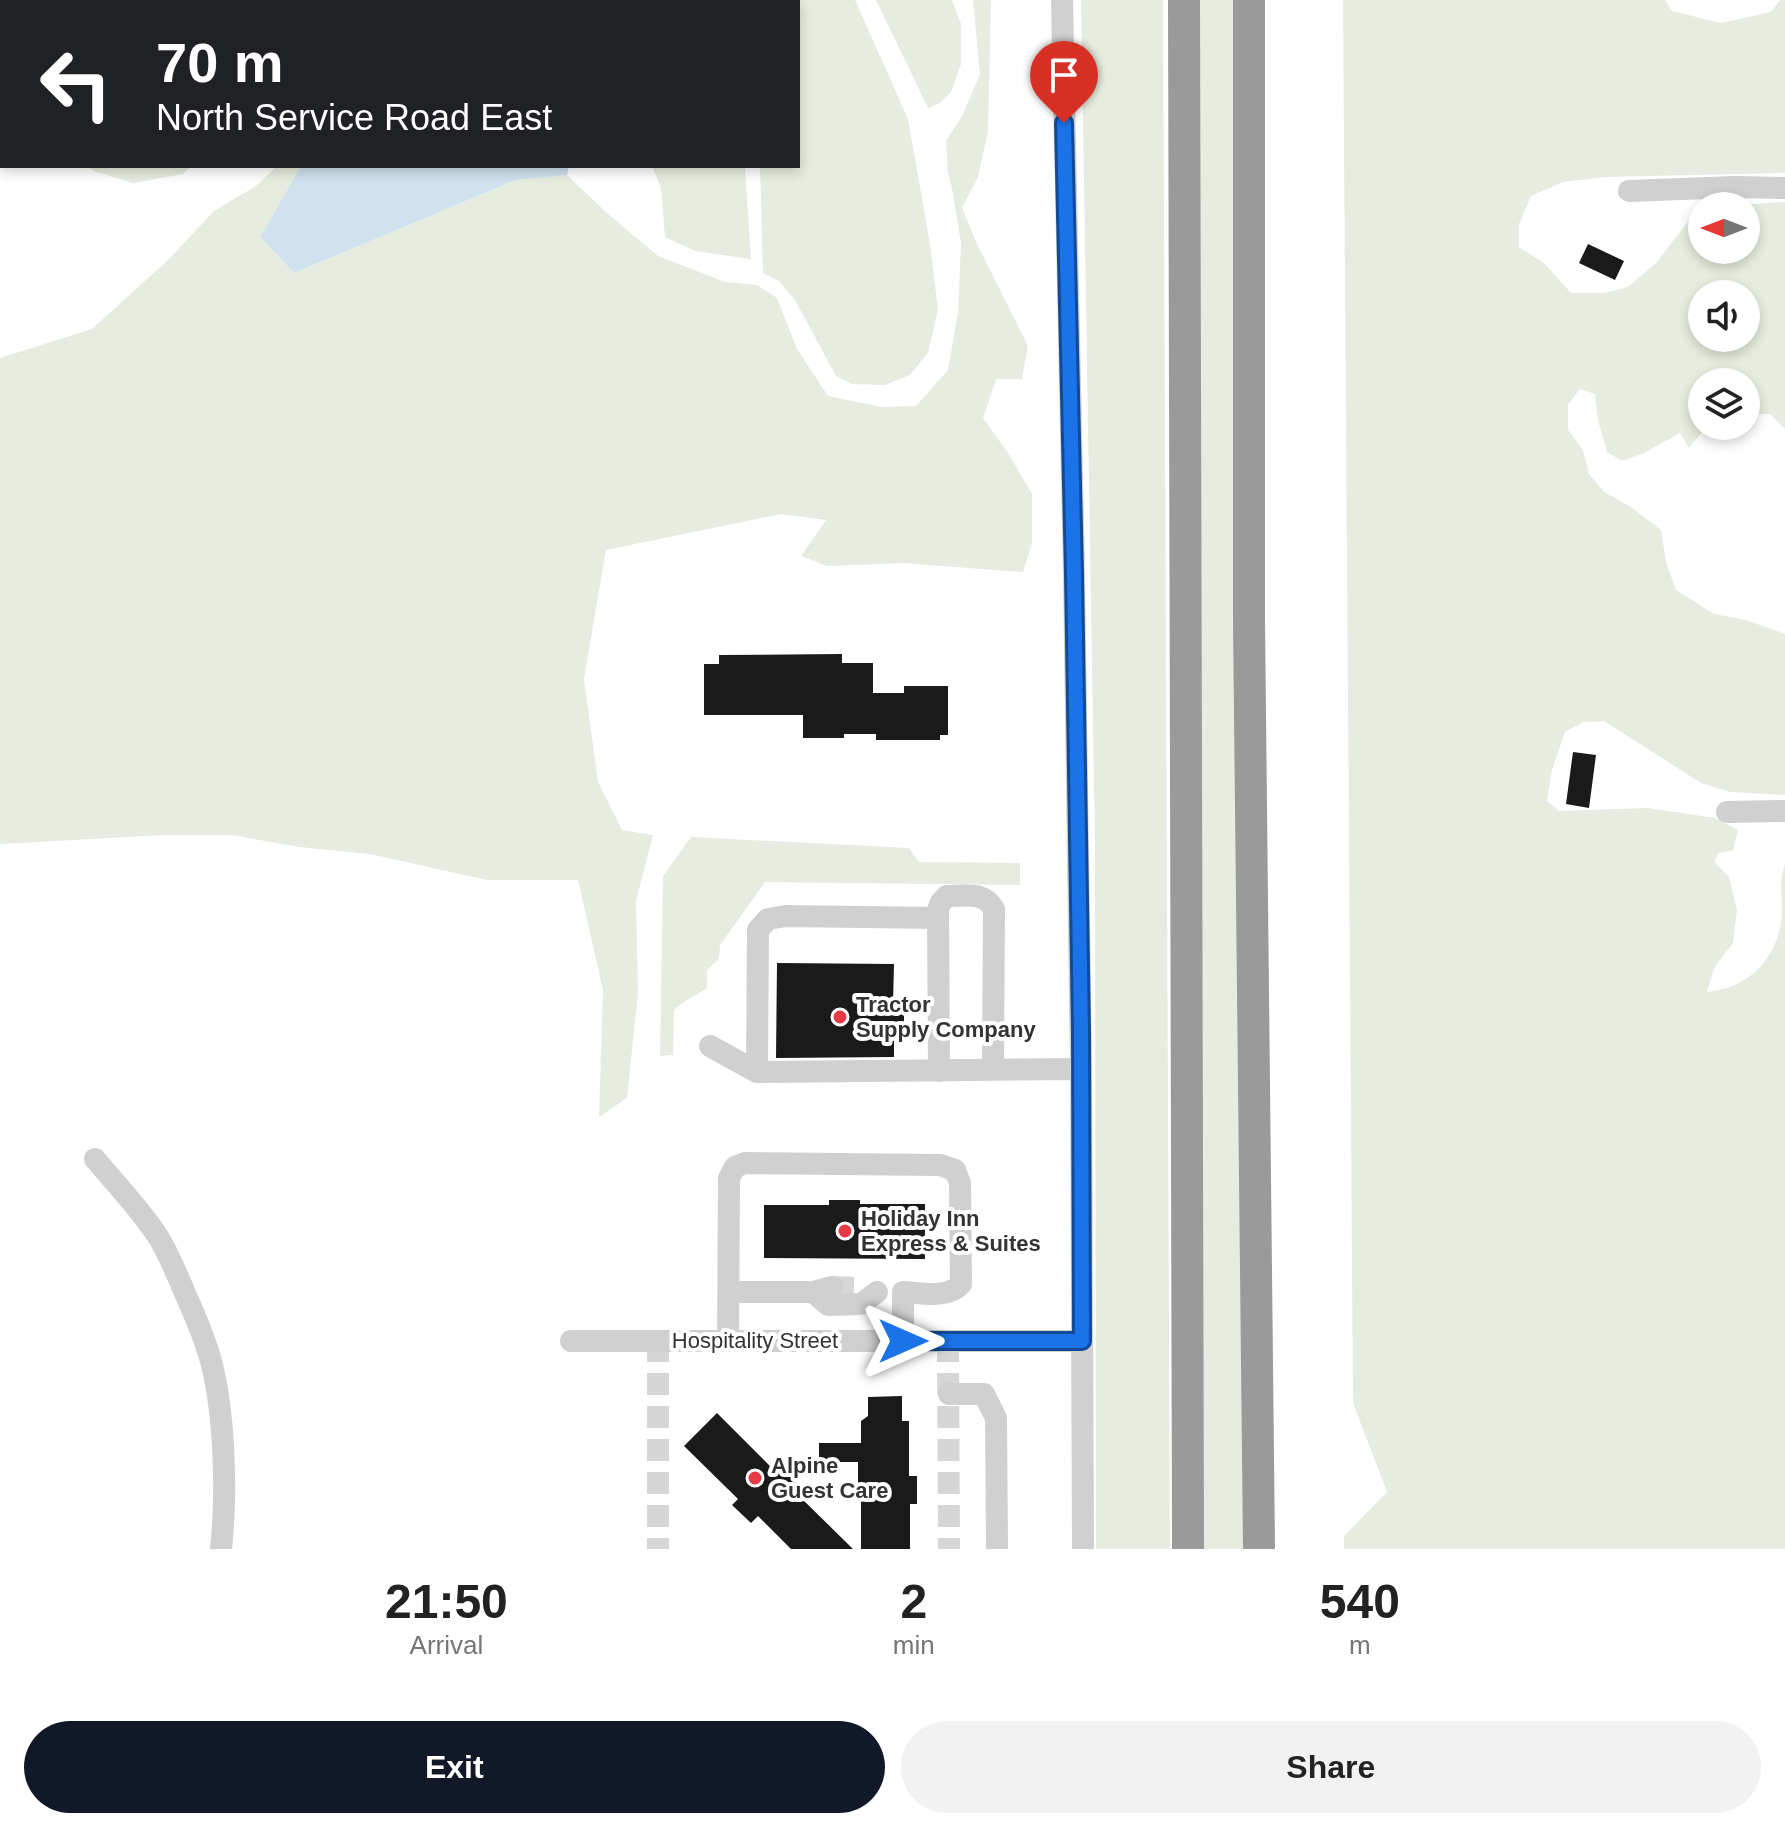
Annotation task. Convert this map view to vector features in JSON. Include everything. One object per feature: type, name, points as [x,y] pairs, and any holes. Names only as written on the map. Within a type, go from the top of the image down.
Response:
[{"type":"highway","points":[[1184,0],[1188,1549]]},
{"type":"highway","points":[[1249,0],[1249,620],[1259,1549]]},
{"type":"street","points":[[1062,0],[1081,1069],[1083,1549]]},
{"type":"street","points":[[1629,191],[1785,188]]},
{"type":"street","points":[[1727,812],[1785,811]]},
{"type":"street","points":[[939,1071],[938,918],[941,902],[947,896],[983,896],[994,909],[993,1069]]},
{"type":"street","points":[[757,1072],[758,930],[768,919],[786,916],[938,918]]},
{"type":"street","points":[[710,1046],[757,1072],[1081,1069]]},
{"type":"street","points":[[95,1159],[159,1239],[208,1353],[221,1424],[224,1518],[221,1549]]},
{"type":"street","points":[[728,1340],[729,1178],[735,1167],[745,1163],[940,1165],[955,1170],[960,1183],[961,1284],[956,1290],[948,1293],[871,1290],[861,1304],[828,1305],[823,1290],[729,1292]]},
{"type":"street","points":[[903,1292],[903,1341]]},
{"type":"street","name":"Hospitality Street","points":[[571,1341],[1082,1341]]},
{"type":"street","points":[[949,1394],[984,1394],[996,1418],[997,1549]]},
{"type":"shaded area","points":[[800,0],[855,0],[908,119],[938,310],[928,353],[910,375],[885,385],[852,384],[836,376],[795,300],[779,281],[763,273],[760,168],[800,168]]},
{"type":"shaded area","points":[[876,0],[952,0],[961,24],[961,64],[951,92],[940,103],[928,108]]},
{"type":"shaded area","points":[[973,0],[991,0],[988,131],[978,177],[962,208],[1028,346],[1022,379],[996,379],[983,418],[1032,494],[1032,543],[1023,572],[903,563],[827,566],[801,556],[826,520],[781,514],[606,550],[584,679],[598,782],[622,830],[653,835],[636,901],[638,993],[627,1098],[599,1117],[603,990],[578,880],[487,880],[370,854],[300,847],[232,835],[163,835],[0,844],[0,358],[92,329],[168,260],[214,211],[256,186],[275,168],[300,168],[260,237],[294,273],[516,180],[567,175],[658,256],[725,282],[757,285],[777,298],[797,349],[828,396],[882,407],[916,406],[948,370],[958,313],[961,243],[948,173],[946,141],[962,116],[980,74]]},
{"type":"shaded area","points":[[1081,0],[1163,0],[1170,1549],[1096,1549],[1095,850]]},
{"type":"shaded area","points":[[1196,0],[1240,0],[1247,1549],[1202,1549]]},
{"type":"shaded area","points":[[1343,0],[1665,0],[1672,11],[1721,23],[1771,12],[1780,0],[1785,0],[1785,173],[1605,177],[1563,182],[1531,196],[1519,224],[1519,247],[1544,263],[1571,293],[1604,293],[1628,287],[1656,263],[1688,222],[1688,264],[1760,264],[1760,204],[1785,202],[1785,429],[1770,414],[1760,414],[1760,368],[1688,368],[1688,440],[1696,440],[1689,448],[1680,433],[1622,461],[1607,452],[1595,394],[1580,389],[1568,405],[1568,430],[1583,450],[1589,474],[1604,492],[1631,507],[1661,530],[1666,562],[1676,590],[1714,614],[1746,620],[1785,634],[1785,795],[1730,792],[1701,783],[1604,721],[1583,722],[1565,732],[1552,770],[1547,801],[1559,811],[1648,808],[1715,818],[1738,830],[1733,850],[1719,853],[1714,861],[1729,877],[1737,910],[1733,943],[1714,968],[1707,992],[1749,977],[1768,957],[1780,930],[1781,883],[1785,864],[1785,1549],[1344,1549],[1344,1536],[1387,1492],[1353,1403]]},
{"type":"shaded area","points":[[89,168],[190,168],[183,174],[133,183]]},
{"type":"shaded area","points":[[653,168],[745,168],[751,259],[695,251],[665,237],[661,188]]},
{"type":"shaded area","points":[[691,837],[909,848],[919,862],[1020,863],[1020,885],[765,882],[720,945],[719,959],[707,970],[707,988],[674,1010],[673,1055],[660,1056],[663,876]]},
{"type":"water","points":[[300,168],[569,168],[567,175],[516,180],[294,273],[260,237]]},
{"type":"building","points":[[1588,244],[1624,261],[1615,280],[1579,263]]},
{"type":"building","points":[[842,654],[842,663],[873,663],[873,693],[904,693],[904,686],[948,686],[948,735],[940,735],[940,740],[876,740],[876,734],[803,738],[803,715],[704,715],[704,664],[719,664],[719,655]]},
{"type":"building","points":[[1573,752],[1596,755],[1589,808],[1566,804]]},
{"type":"building","name":"Tractor Supply Company","points":[[777,963],[894,964],[893,1004],[904,1004],[904,1029],[894,1029],[894,1057],[776,1058]]},
{"type":"building","name":"Holiday Inn Express & Suites","points":[[829,1200],[860,1200],[860,1204],[925,1204],[925,1259],[764,1258],[764,1205],[829,1205]]},
{"type":"building","name":"Alpine Guest Care","points":[[902,1396],[902,1421],[909,1421],[909,1476],[917,1476],[917,1504],[910,1504],[910,1549],[861,1549],[858,1462],[819,1462],[819,1443],[861,1443],[861,1421],[868,1416],[868,1397]]},
{"type":"building","name":"Alpine Guest Care","points":[[717,1413],[775,1471],[781,1465],[802,1486],[795,1492],[853,1549],[791,1549],[758,1516],[751,1523],[732,1505],[738,1499],[684,1446]]},
{"type":"tunnel","points":[[832,1287],[865,1288]]},
{"type":"tunnel","points":[[658,1340],[658,1549]]},
{"type":"tunnel","points":[[948,1340],[949,1549]]},
{"type":"place","name":"Tractor Supply Company","points":[[840,1017]]},
{"type":"place","name":"Holiday Inn Express & Suites","points":[[845,1231]]},
{"type":"place","name":"Alpine Guest Care","points":[[755,1478]]},
{"type":"route","points":[[903,1341],[1082,1341],[1081,1031],[1064,123]]}]
